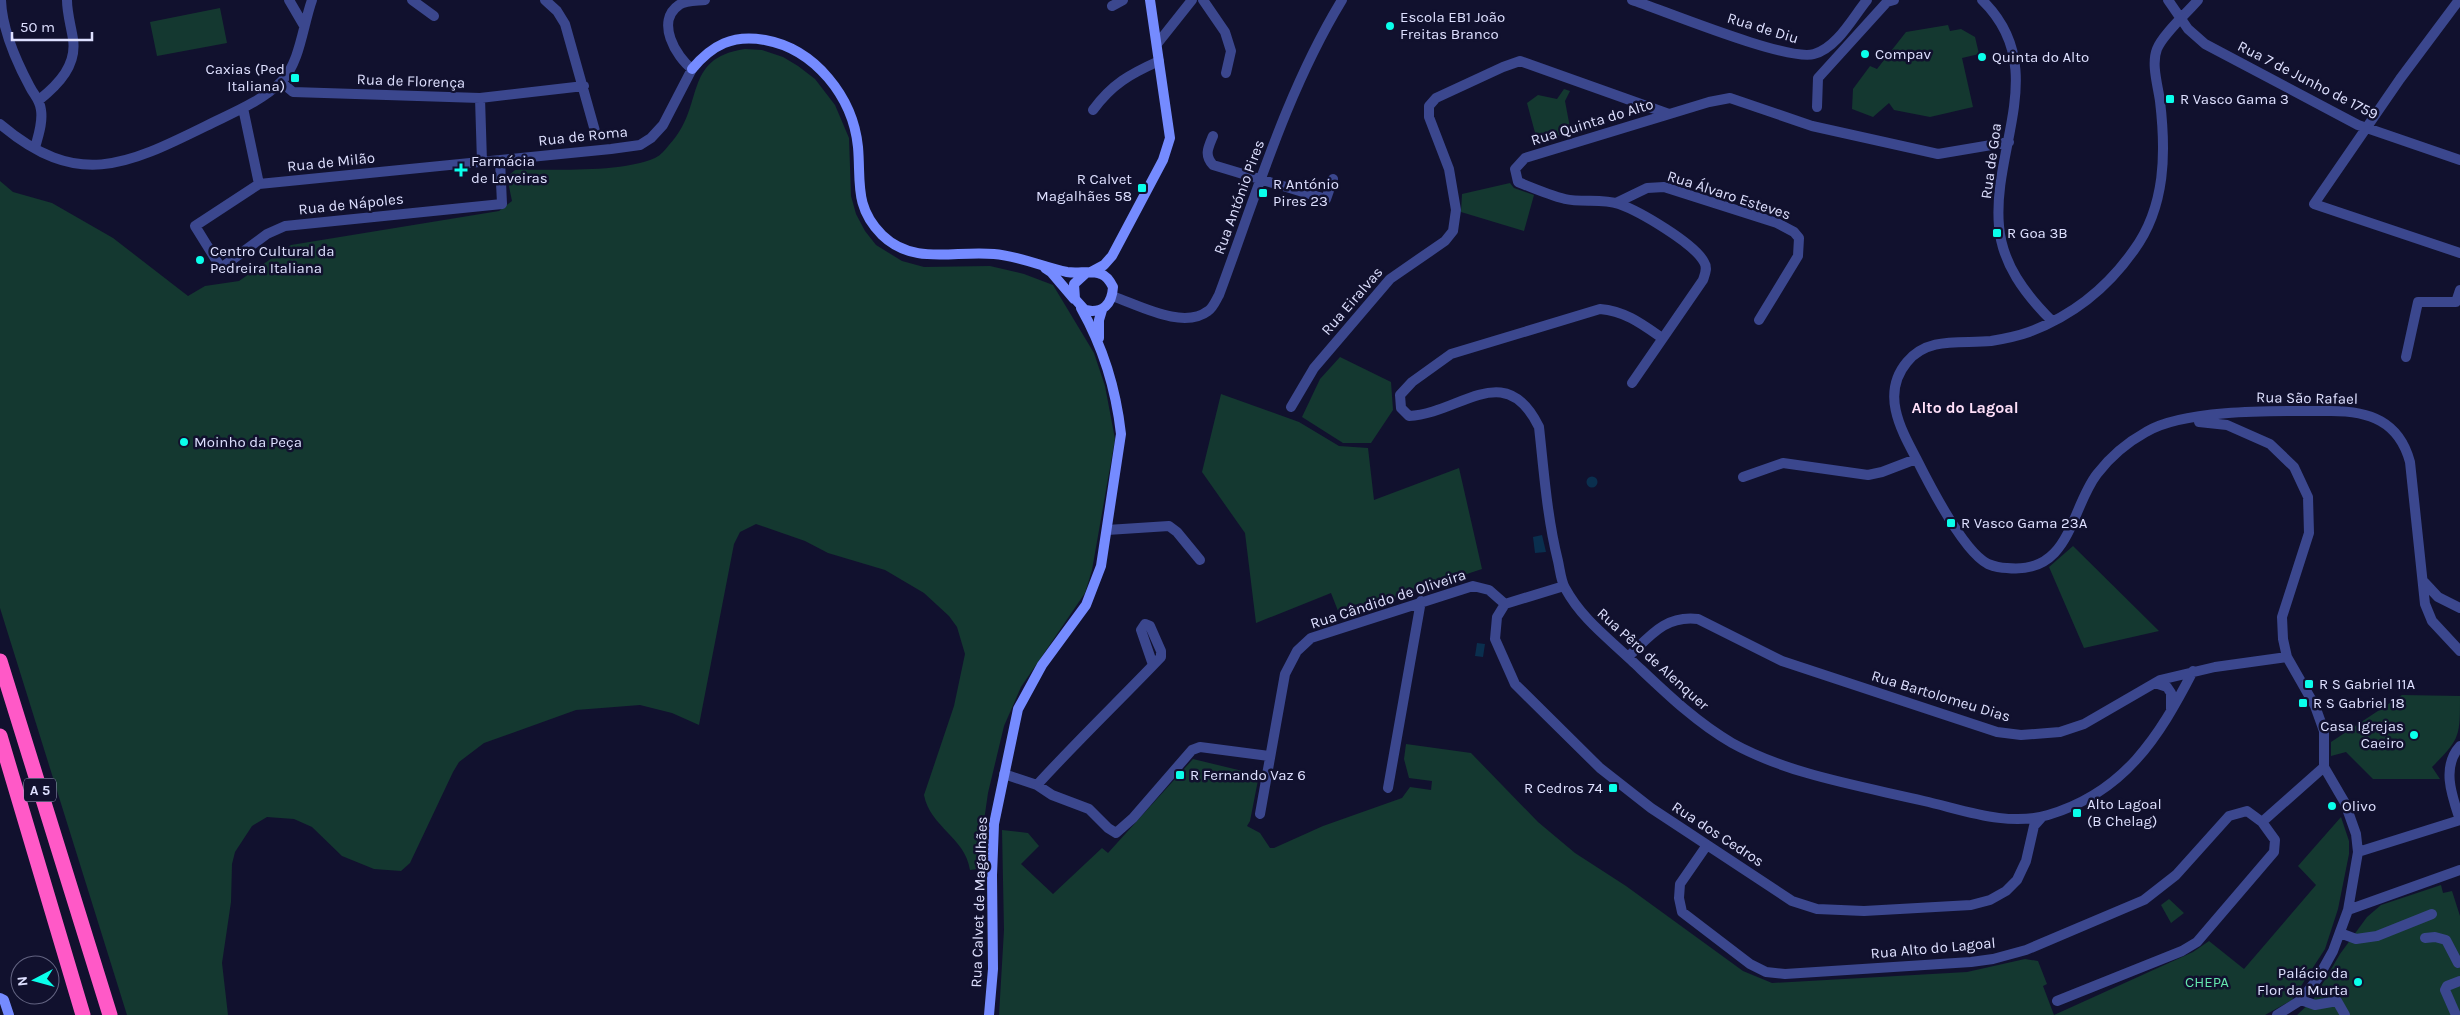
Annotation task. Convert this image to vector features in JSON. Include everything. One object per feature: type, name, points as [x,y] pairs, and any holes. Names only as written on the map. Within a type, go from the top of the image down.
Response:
[{"type":"highway","name":"A 5","points":[[0,661],[110,1015]]},
{"type":"highway","name":"A 5","points":[[0,736],[83,1015]]},
{"type":"street","points":[[1,0],[3,22],[9,39],[30,88],[39,100],[42,120],[35,148]]},
{"type":"street","points":[[39,100],[54,88],[73,58],[73,40],[67,0]]},
{"type":"street","points":[[289,0],[303,24]]},
{"type":"street","points":[[0,124],[20,140],[66,163],[86,166],[107,166],[141,156],[243,108],[281,82],[291,68],[297,53],[303,24],[312,0]]},
{"type":"street","points":[[412,0],[434,16]]},
{"type":"street","points":[[545,0],[557,12],[565,24],[584,86],[595,131]]},
{"type":"street","points":[[692,69],[675,50],[670,38],[669,19],[676,7],[682,3],[706,0]]},
{"type":"street","points":[[1112,6],[1122,0]]},
{"type":"street","points":[[1089,272],[1104,275],[1110,281],[1112,296],[1107,306],[1102,310],[1092,312],[1078,303],[1074,284],[1089,272],[1104,265],[1112,256],[1163,160],[1170,138],[1150,0]]},
{"type":"street","points":[[1157,44],[1192,0]]},
{"type":"street","points":[[1203,0],[1225,32],[1231,51],[1226,73]]},
{"type":"street","name":"Rua António Pires","points":[[1112,296],[1178,319],[1196,318],[1210,311],[1219,295],[1288,104],[1320,35],[1342,0]]},
{"type":"street","name":"Rua de Diu","points":[[1632,0],[1765,47],[1796,55],[1814,54],[1827,47],[1867,0]]},
{"type":"street","points":[[1817,107],[1818,78],[1887,2],[1894,0]]},
{"type":"street","name":"Rua de Goa","points":[[1982,0],[1997,14],[2014,52],[2016,86],[1999,203],[1999,226],[2005,254],[2015,277],[2035,304],[2052,321]]},
{"type":"street","name":"Rua 7 de Junho de 1759","points":[[2168,0],[2181,20],[2205,44],[2366,127],[2460,160]]},
{"type":"street","points":[[2198,0],[2156,52],[2156,78],[2163,129],[2164,170],[2156,206],[2137,247],[2110,281],[2075,310],[2052,321],[2028,332],[1992,340],[1944,342],[1922,349],[1906,362],[1895,386],[1894,411],[1916,459],[1968,547],[1988,564],[2009,569],[2026,567],[2044,561],[2066,542],[2096,475],[2121,448],[2149,429],[2180,419],[2227,425],[2270,444],[2294,467],[2308,497],[2309,533],[2282,617],[2283,639],[2287,657],[2315,706],[2324,730],[2324,767],[2349,814],[2356,834],[2358,852],[2348,910],[2340,933],[2318,978],[2301,1000],[2277,1015]]},
{"type":"street","points":[[2459,0],[2366,127],[2314,204],[2460,253]]},
{"type":"street","name":"Rua de Roma","points":[[482,162],[640,145],[646,142],[663,125],[692,69],[706,52],[741,39],[766,40],[792,49],[810,61],[838,91],[850,113],[858,146],[858,185],[862,203],[870,220],[882,235],[896,246],[924,255],[996,254],[1077,273],[1089,272]]},
{"type":"street","points":[[1093,110],[1103,96],[1129,74],[1159,61]]},
{"type":"street","name":"Rua Eiralvas","points":[[1291,407],[1314,368],[1386,283],[1411,262],[1445,241],[1453,231],[1456,210],[1449,169],[1429,117],[1429,106],[1436,98],[1520,61],[1669,114]]},
{"type":"street","name":"Rua de Florença","points":[[281,82],[293,92],[480,98],[482,162]]},
{"type":"street","points":[[480,98],[584,86]]},
{"type":"street","name":"Rua Quinta do Alto","points":[[1632,383],[1703,280],[1706,263],[1698,252],[1635,211],[1616,203],[1566,199],[1518,182],[1516,169],[1525,158],[1710,102],[1730,98],[1812,126],[1938,154],[2009,142]]},
{"type":"street","points":[[243,108],[259,184]]},
{"type":"street","points":[[1213,136],[1207,150],[1208,160],[1213,165],[1326,199],[1333,179]]},
{"type":"street","name":"Rua de Nápoles","points":[[195,226],[221,268],[267,234],[285,226],[502,204],[500,160]]},
{"type":"street","name":"Rua de Milão","points":[[195,226],[259,184],[482,162]]},
{"type":"street","name":"Rua Álvaro Esteves","points":[[1616,203],[1646,188],[1664,187],[1777,224],[1794,232],[1799,238],[1798,256],[1758,320]]},
{"type":"street","name":"Rua de Roma","points":[[1040,265],[1050,272],[1078,303]]},
{"type":"street","points":[[2406,357],[2418,302],[2456,302],[2460,290]]},
{"type":"street","name":"Rua Calvet de Magalhães","points":[[989,1015],[993,969],[992,875],[994,824],[1018,709],[1042,665],[1086,605],[1102,566],[1121,434],[1119,412],[1099,339],[1078,303]]},
{"type":"street","name":"Rua Pêro de Alenquer","points":[[1662,338],[1631,317],[1614,310],[1600,309],[1451,354],[1412,382],[1400,396],[1401,408],[1409,416],[1421,416],[1484,392],[1503,392],[1518,400],[1531,412],[1539,427],[1552,536],[1564,586],[1585,618],[1693,717],[1733,743],[1771,760],[1810,773],[1994,817],[2015,819],[2042,817],[2080,803],[2120,777],[2150,745],[2171,713],[2193,671]]},
{"type":"street","name":"Rua Calvet de Magalhães","points":[[1099,339],[1099,320],[1102,310]]},
{"type":"street","name":"Rua São Rafael","points":[[2180,419],[2258,411],[2345,411],[2363,413],[2385,423],[2402,442],[2410,462],[2418,555],[2425,604],[2432,621],[2460,652]]},
{"type":"street","points":[[1742,478],[1783,463],[1868,475],[1882,472],[1916,459]]},
{"type":"street","points":[[1107,530],[1169,526],[1177,532],[1195,558]]},
{"type":"street","points":[[2423,581],[2438,597],[2460,608]]},
{"type":"street","name":"Rua Cândido de Oliveira","points":[[1260,814],[1285,674],[1297,651],[1311,638],[1421,601],[1474,586],[1489,590],[1505,604]]},
{"type":"street","points":[[1505,604],[1564,586]]},
{"type":"street","points":[[1388,788],[1421,601]]},
{"type":"street","name":"Rua dos Cedros","points":[[1505,604],[1497,617],[1495,639],[1515,684],[1600,768],[1651,808],[1792,901],[1817,909],[1864,911],[1971,905],[1998,897],[2017,880],[2026,861],[2034,826],[2042,817]]},
{"type":"street","name":"Rua Bartolomeu Dias","points":[[1628,657],[1659,626],[1685,618],[1698,619],[1782,661],[1997,732],[2022,736],[2060,732],[2084,724],[2155,683],[2193,671],[2287,657]]},
{"type":"street","points":[[1037,785],[1083,735],[1154,665]]},
{"type":"street","points":[[2155,683],[2167,687],[2171,693],[2171,713]]},
{"type":"street","points":[[2358,852],[2460,820],[2449,786],[2450,767],[2455,752],[2460,746]]},
{"type":"street","points":[[1004,774],[1037,785],[1052,795],[1090,809],[1108,828],[1116,833],[1133,818],[1192,750],[1200,747],[1269,756]]},
{"type":"street","points":[[2057,1001],[2181,951],[2197,942],[2274,852],[2275,840],[2262,822],[2324,767]]},
{"type":"street","name":"Rua Alto do Lagoal","points":[[1708,844],[1680,884],[1679,898],[1682,912],[1750,964],[1766,972],[1786,974],[1971,962],[2017,953],[2144,900],[2167,884],[2229,816],[2247,811],[2262,822]]},
{"type":"street","points":[[2348,910],[2460,870]]},
{"type":"street","points":[[2340,933],[2356,939],[2377,936],[2432,914]]},
{"type":"street","points":[[2425,938],[2435,937],[2446,940],[2458,963],[2460,962]]},
{"type":"street","points":[[2454,1010],[2445,990],[2447,986],[2460,981]]},
{"type":"street","points":[[0,998],[4,1000],[9,1015]]},
{"type":"street","points":[[2301,1000],[2315,1005],[2337,1001],[2345,1015]]},
{"type":"green space","points":[[220,8],[227,43],[157,56],[150,22]]},
{"type":"green space","points":[[1948,25],[1950,31],[1961,29],[1975,37],[1979,54],[1962,58],[1973,107],[1930,117],[1894,110],[1889,103],[1873,117],[1852,109],[1853,89],[1870,66],[1877,69],[1906,32]]},
{"type":"green space","points":[[745,49],[762,50],[783,57],[798,66],[815,79],[835,105],[849,138],[851,196],[856,214],[865,231],[876,245],[902,261],[924,267],[990,266],[1024,274],[1053,285],[1094,353],[1105,386],[1115,439],[1092,570],[1085,593],[1021,687],[1004,726],[988,793],[977,869],[970,870],[962,849],[933,816],[927,806],[924,795],[954,706],[965,654],[957,627],[949,616],[924,593],[885,570],[828,553],[805,541],[756,524],[740,532],[734,544],[699,725],[672,713],[640,705],[576,710],[484,743],[459,762],[410,863],[401,871],[374,869],[342,856],[312,827],[294,819],[267,817],[252,826],[235,852],[232,864],[231,902],[222,963],[228,1015],[127,1015],[0,608],[0,181],[13,192],[52,203],[113,238],[188,296],[205,286],[239,281],[291,245],[499,211],[512,201],[507,177],[515,170],[606,168],[641,163],[655,158],[664,151],[680,130],[697,86],[711,62],[725,54]]},
{"type":"green space","points":[[1564,89],[1570,91],[1565,101],[1571,133],[1537,140],[1527,103],[1538,95],[1557,99]]},
{"type":"green space","points":[[1510,183],[1514,188],[1534,195],[1524,231],[1461,212],[1462,194]]},
{"type":"green space","points":[[1340,357],[1391,382],[1393,410],[1371,443],[1343,443],[1302,417],[1320,379]]},
{"type":"green space","points":[[1221,394],[1299,422],[1339,446],[1368,448],[1374,500],[1459,468],[1482,569],[1340,616],[1331,593],[1256,623],[1245,533],[1202,472]]},
{"type":"green space","points":[[2073,546],[2159,631],[2084,648],[2049,567]]},
{"type":"green space","name":"Casa Igrejas Caeiro","points":[[2402,695],[2460,696],[2459,729],[2453,743],[2432,767],[2440,779],[2373,779],[2346,752],[2331,756],[2331,742]]},
{"type":"green space","points":[[1406,744],[1471,753],[1538,822],[1575,853],[1626,886],[1743,971],[1772,983],[1967,972],[2025,959],[2038,961],[2047,984],[2043,986],[2054,1015],[999,1015],[1004,930],[1002,830],[1028,833],[1039,846],[1021,864],[1053,894],[1102,848],[1108,853],[1193,759],[1259,775],[1250,821],[1247,826],[1260,833],[1270,848],[1274,848],[1323,826],[1402,798],[1410,787],[1431,790],[1432,781],[1409,778],[1404,759]]},
{"type":"green space","name":"CHEPA","points":[[2341,817],[2349,841],[2349,854],[2338,909],[2325,949],[2292,1000],[2265,1015],[2054,1015],[2193,952],[2209,941],[2244,969],[2316,885],[2298,866]]},
{"type":"green space","points":[[2441,885],[2443,893],[2452,891],[2460,916],[2460,1015],[2297,1015],[2313,1000],[2340,954],[2367,917],[2381,905]]},
{"type":"green space","points":[[2169,899],[2184,913],[2171,923],[2161,905]]},
{"type":"water","points":[[1592,476],[1598,482],[1592,488],[1586,482]]},
{"type":"water","points":[[1542,535],[1546,552],[1535,553],[1533,537]]},
{"type":"water","points":[[1477,643],[1485,644],[1483,657],[1475,656]]},
{"type":"place","name":"Escola EB1 João Freitas Branco","points":[[1390,26]]},
{"type":"place","name":"Compav","points":[[1865,54]]},
{"type":"place","name":"Quinta do Alto","points":[[1982,57]]},
{"type":"place","name":"Caxias (Ped Italiana)","points":[[295,78]]},
{"type":"place","name":"R Vasco Gama 3","points":[[2170,99]]},
{"type":"place","name":"Farmácia de Laveiras","points":[[461,170]]},
{"type":"place","name":"R Calvet Magalhães 58","points":[[1142,188]]},
{"type":"place","name":"R António Pires 23","points":[[1263,193]]},
{"type":"place","name":"R Goa 3B","points":[[1997,233]]},
{"type":"place","name":"Centro Cultural da Pedreira Italiana","points":[[200,260]]},
{"type":"place","name":"Moinho da Peça","points":[[184,442]]},
{"type":"place","name":"R Vasco Gama 23A","points":[[1951,523]]},
{"type":"place","name":"R S Gabriel 11A","points":[[2309,684]]},
{"type":"place","name":"R S Gabriel 18","points":[[2303,703]]},
{"type":"place","name":"Casa Igrejas Caeiro","points":[[2414,735]]},
{"type":"place","name":"R Fernando Vaz 6","points":[[1180,775]]},
{"type":"place","name":"R Cedros 74","points":[[1613,788]]},
{"type":"place","name":"Olivo","points":[[2332,806]]},
{"type":"place","name":"Alto Lagoal (B Chelag)","points":[[2077,813]]},
{"type":"place","name":"Palácio da Flor da Murta","points":[[2358,982]]},
{"type":"district","name":"Alto do Lagoal","points":[[1965,407]]}]
